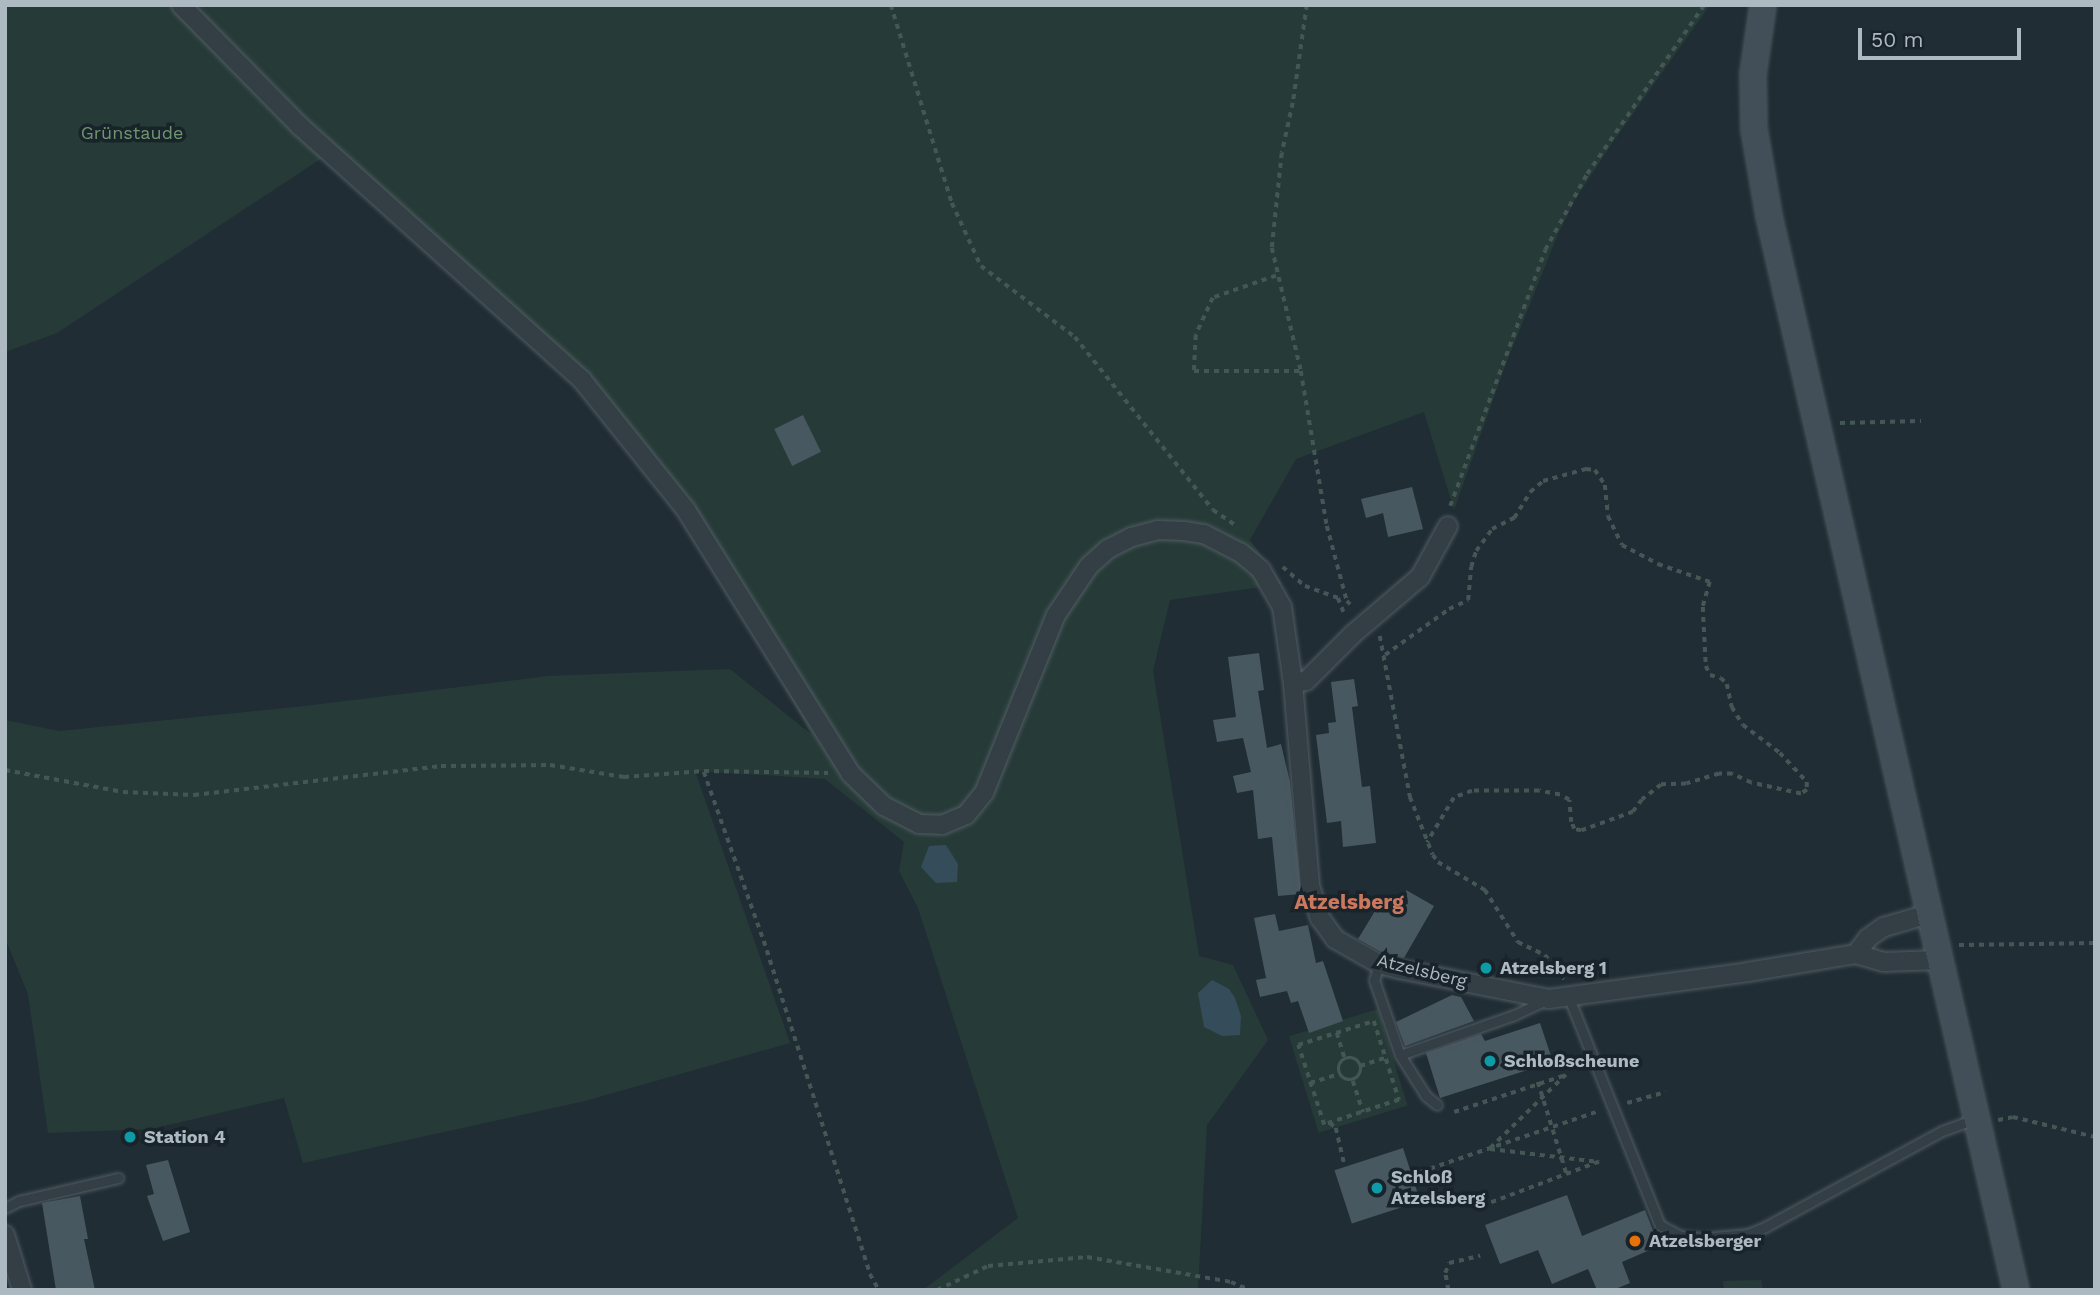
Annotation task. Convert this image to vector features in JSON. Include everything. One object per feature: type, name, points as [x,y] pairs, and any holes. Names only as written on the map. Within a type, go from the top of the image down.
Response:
[{"type":"street","points":[[181,5],[300,125],[582,380],[686,510],[851,774]]},
{"type":"street","points":[[1763,5],[1753,74],[1754,129],[1769,216],[2016,1290]]},
{"type":"street","points":[[1293,683],[1306,681],[1353,634],[1420,577],[1448,526]]},
{"type":"street","name":"Atzelsberg","points":[[851,774],[884,806],[919,824],[942,825],[965,815],[984,793],[1056,615],[1089,566],[1108,549],[1132,537],[1158,530],[1204,534],[1241,553],[1261,570],[1282,607],[1293,683],[1310,886],[1320,919],[1335,939],[1379,964],[1549,999],[1856,954],[1884,962],[1937,953]]},
{"type":"street","points":[[1856,954],[1868,938],[1884,927],[1929,914]]},
{"type":"street","points":[[5,1235],[22,1290]]},
{"type":"lane","points":[[1379,964],[1374,980],[1400,1055],[1426,1096],[1437,1105]]},
{"type":"lane","points":[[1570,998],[1660,1225],[1681,1236],[1748,1234],[1942,1131],[1976,1119]]},
{"type":"lane","points":[[1400,1055],[1514,1015],[1549,999]]},
{"type":"lane","points":[[5,1208],[19,1201],[118,1178]]},
{"type":"path","points":[[891,5],[952,203],[981,266],[1075,337],[1213,510],[1225,518]]},
{"type":"path","points":[[1307,5],[1293,103],[1282,153],[1272,248],[1276,275],[1301,370],[1327,526],[1347,601],[1380,635],[1401,759],[1418,822],[1427,843],[1438,862],[1485,890],[1518,942],[1545,955],[1563,974],[1570,998]]},
{"type":"path","points":[[1448,526],[1451,505],[1545,250],[1587,174],[1704,5]]},
{"type":"path","points":[[1276,275],[1213,298],[1196,335],[1194,371],[1301,370]]},
{"type":"path","points":[[1817,424],[1921,421]]},
{"type":"path","points":[[1385,655],[1448,609],[1468,600],[1476,551],[1492,529],[1514,518],[1530,492],[1543,481],[1586,469],[1595,470],[1605,485],[1608,516],[1622,545],[1658,565],[1710,582],[1703,607],[1710,675],[1721,678],[1727,684],[1732,707],[1742,725],[1780,753],[1807,782],[1807,790],[1801,794],[1751,783],[1732,774],[1719,774],[1686,784],[1661,785],[1642,800],[1633,812],[1581,831],[1574,829],[1571,822],[1569,800],[1560,795],[1539,791],[1472,791],[1454,798],[1427,843]]},
{"type":"path","points":[[1290,574],[1305,586],[1338,598],[1353,634]]},
{"type":"path","points":[[5,770],[123,792],[194,795],[441,766],[550,765],[624,777],[704,771],[851,774]]},
{"type":"path","points":[[704,771],[764,941],[870,1274],[879,1290]]},
{"type":"path","points":[[1937,953],[2095,943]]},
{"type":"path","points":[[1374,1021],[1399,1100],[1324,1125],[1298,1045],[1337,1032],[1374,1021]]},
{"type":"path","points":[[1337,1032],[1345,1059]]},
{"type":"path","points":[[1360,1066],[1400,1055]]},
{"type":"path","points":[[1345,1059],[1353,1059],[1360,1066]]},
{"type":"path","points":[[1345,1059],[1339,1067],[1345,1080],[1359,1076],[1360,1066]]},
{"type":"path","points":[[1310,1083],[1340,1074]]},
{"type":"path","points":[[1454,1112],[1538,1082],[1566,1075],[1490,1149]]},
{"type":"path","points":[[1352,1080],[1363,1112]]},
{"type":"path","points":[[1538,1082],[1567,1175]]},
{"type":"path","points":[[1412,1175],[1611,1107],[1665,1092]]},
{"type":"path","points":[[1976,1119],[1991,1121],[2013,1117],[2095,1137]]},
{"type":"path","points":[[1330,1123],[1336,1128],[1345,1166]]},
{"type":"path","points":[[1488,1204],[1599,1162],[1490,1149]]},
{"type":"path","points":[[1448,1290],[1445,1273],[1449,1264],[1480,1256]]},
{"type":"path","points":[[937,1290],[988,1266],[1087,1258],[1231,1282],[1250,1290]]},
{"type":"green space","name":"Grünstaude","points":[[5,5],[1710,5],[1576,198],[1558,234],[1504,369],[1454,510],[1424,412],[1296,459],[1250,540],[1282,584],[1170,600],[1153,671],[1199,956],[1233,965],[1268,1040],[1207,1125],[1198,1290],[923,1290],[1018,1218],[918,908],[899,871],[904,842],[825,779],[695,771],[790,1043],[585,1101],[303,1163],[284,1098],[151,1129],[48,1133],[28,994],[5,938],[5,720],[59,731],[305,706],[548,676],[730,669],[811,734],[686,510],[582,380],[325,156],[57,333],[5,352]]},
{"type":"green space","points":[[1378,1009],[1408,1106],[1319,1133],[1289,1036]]},
{"type":"green space","points":[[1761,1280],[1763,1290],[1724,1290],[1723,1281]]},
{"type":"water","points":[[946,845],[958,864],[957,882],[936,883],[921,867],[929,846]]},
{"type":"water","points":[[1212,980],[1229,989],[1235,998],[1241,1016],[1240,1035],[1222,1036],[1204,1027],[1198,993]]},
{"type":"building","points":[[803,415],[821,452],[792,466],[774,429]]},
{"type":"building","points":[[1412,487],[1423,529],[1388,537],[1383,513],[1366,518],[1361,499]]},
{"type":"building","points":[[1259,653],[1264,690],[1258,691],[1267,748],[1281,744],[1290,782],[1301,894],[1278,896],[1272,837],[1258,839],[1253,790],[1237,793],[1233,776],[1251,772],[1243,738],[1217,742],[1213,720],[1236,717],[1228,657]]},
{"type":"building","points":[[1354,679],[1358,706],[1352,707],[1362,787],[1370,786],[1376,843],[1343,847],[1341,821],[1327,823],[1316,735],[1329,733],[1328,723],[1336,722],[1331,682]]},
{"type":"building","points":[[1406,890],[1434,906],[1404,958],[1383,953],[1358,939],[1375,911],[1408,904]]},
{"type":"building","points":[[1275,914],[1279,931],[1308,925],[1316,963],[1323,961],[1343,1021],[1309,1033],[1298,1001],[1291,1003],[1287,991],[1260,997],[1256,980],[1266,978],[1254,918]]},
{"type":"building","points":[[1452,995],[1461,997],[1474,1021],[1405,1046],[1396,1022]]},
{"type":"building","name":"Schloßscheune","points":[[1540,1023],[1553,1062],[1440,1098],[1426,1053],[1481,1034],[1485,1041]]},
{"type":"building","name":"Schloß Atzelsberg","points":[[1403,1148],[1420,1201],[1352,1224],[1335,1170]]},
{"type":"building","points":[[168,1160],[190,1232],[163,1241],[147,1196],[154,1194],[146,1165]]},
{"type":"building","points":[[1567,1195],[1582,1236],[1645,1210],[1659,1246],[1622,1262],[1630,1283],[1613,1290],[1597,1290],[1588,1269],[1552,1284],[1538,1250],[1500,1264],[1485,1225]]},
{"type":"building","points":[[80,1196],[88,1239],[84,1239],[95,1290],[56,1290],[42,1203]]},
{"type":"place","name":"Atzelsberg 1","points":[[1486,968]]},
{"type":"place","name":"Schloßscheune","points":[[1490,1061]]},
{"type":"place","name":"Station 4","points":[[130,1137]]},
{"type":"place","name":"Schloß Atzelsberg","points":[[1377,1188]]},
{"type":"place","name":"Atzelsberger","points":[[1635,1241]]},
{"type":"district","name":"Atzelsberg","points":[[1349,902]]}]
